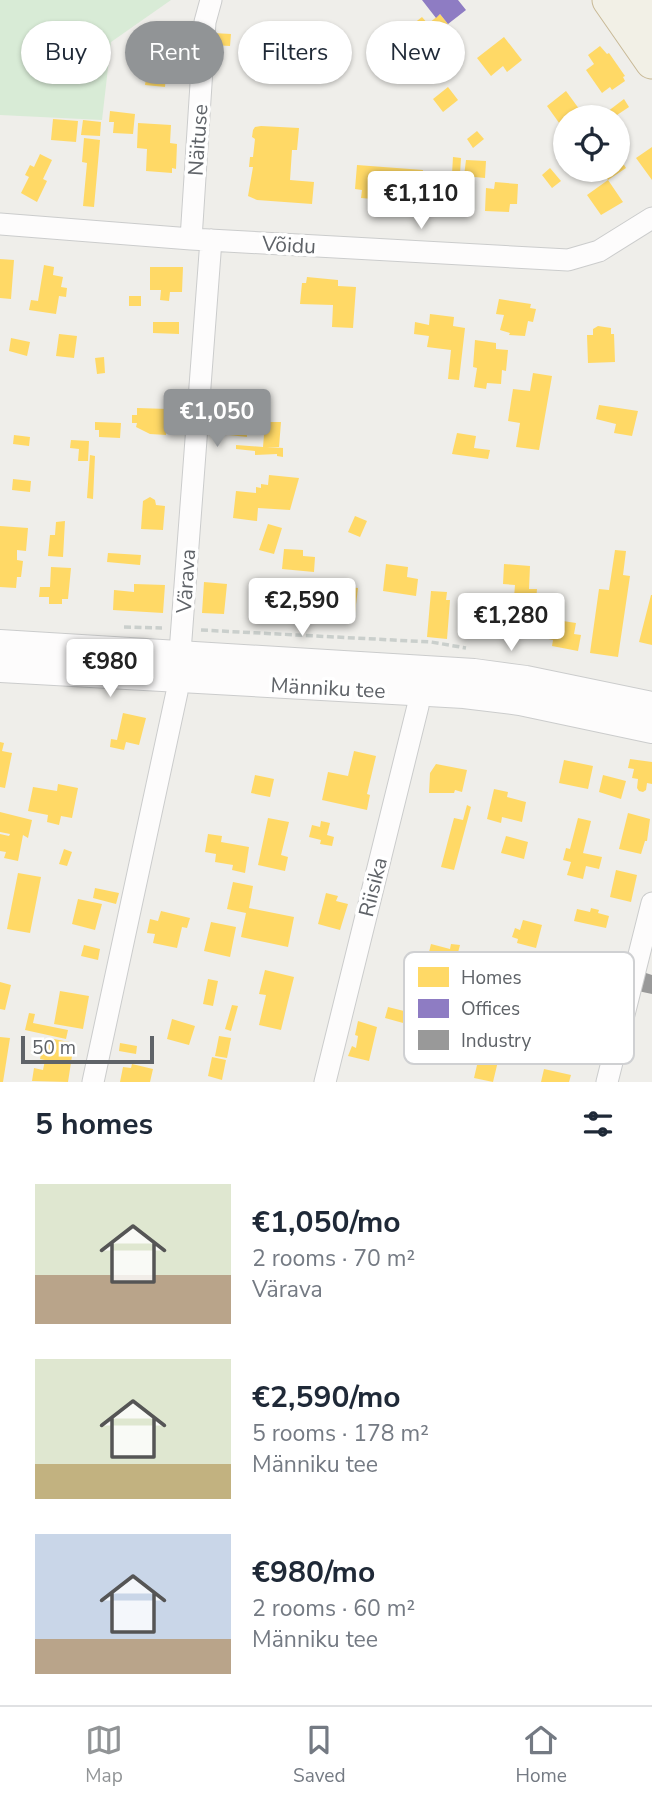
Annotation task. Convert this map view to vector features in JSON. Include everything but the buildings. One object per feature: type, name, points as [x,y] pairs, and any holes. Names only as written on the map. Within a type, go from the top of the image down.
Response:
[{"type":"highway","points":[[610,0],[652,62]]},
{"type":"highway","points":[[638,0],[652,20]]},
{"type":"street","name":"Näituse","points":[[201,239],[205,22],[211,0]]},
{"type":"street","name":"Võidu","points":[[0,224],[201,239],[568,260],[599,251],[652,218]]},
{"type":"street","name":"Värava","points":[[93,1082],[168,742],[180,667],[201,239]]},
{"type":"street","name":"Männiku tee","points":[[0,643],[180,667],[520,702],[652,730]]},
{"type":"street","name":"Männiku tee","points":[[0,668],[180,667],[474,672],[526,678],[652,705]]},
{"type":"street","name":"Riisika","points":[[325,1082],[418,706],[419,692]]},
{"type":"street","points":[[634,975],[652,903]]},
{"type":"street","points":[[607,1082],[612,1064]]},
{"type":"green space","points":[[0,0],[171,0],[141,21],[125,21],[125,32],[111,42],[111,21],[21,21],[21,84],[106,84],[102,120],[0,115]]}]
